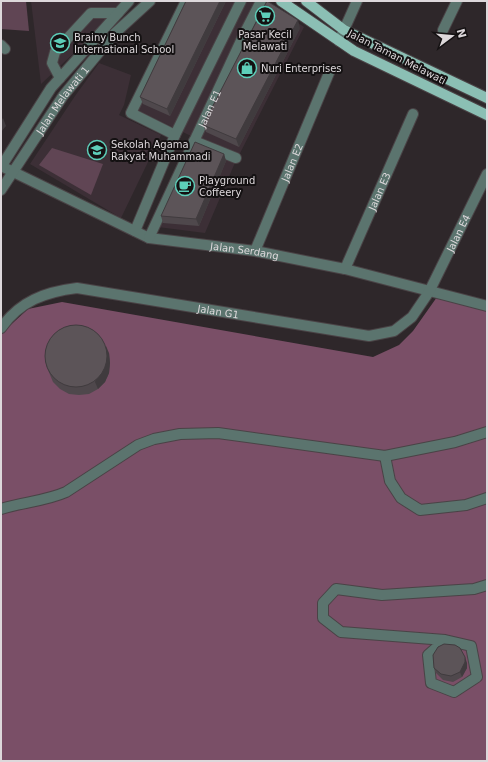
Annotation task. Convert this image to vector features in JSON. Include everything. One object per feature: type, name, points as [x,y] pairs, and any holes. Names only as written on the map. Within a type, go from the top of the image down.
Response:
[{"type":"main road","name":"Jalan Taman Melawati","points":[[281,1],[354,51],[487,114]]},
{"type":"main road","name":"Jalan Taman Melawati","points":[[306,1],[344,30],[487,98]]},
{"type":"street","name":"Jalan Melawati 1","points":[[1,167],[51,88],[129,1]]},
{"type":"street","name":"Jalan Melawati 1","points":[[1,190],[63,96],[115,33],[150,1]]},
{"type":"street","points":[[175,135],[131,113],[186,1]]},
{"type":"street","name":"Jalan E1","points":[[135,231],[175,135],[241,1]]},
{"type":"street","name":"Jalan E1","points":[[149,238],[244,34],[261,1]]},
{"type":"street","points":[[339,41],[357,1]]},
{"type":"street","points":[[443,30],[457,1]]},
{"type":"street","points":[[60,78],[52,63],[55,52],[91,13],[118,13]]},
{"type":"street","name":"Jalan E2","points":[[255,251],[329,73]]},
{"type":"street","name":"Jalan E3","points":[[345,269],[414,114]]},
{"type":"street","points":[[194,141],[236,158]]},
{"type":"street","name":"Jalan Serdang","points":[[1,167],[13,171],[149,238],[255,251],[345,269],[487,306]]},
{"type":"street","name":"Jalan E4","points":[[429,292],[487,174]]},
{"type":"street","name":"Jalan G1","points":[[1,328],[9,317],[24,305],[42,295],[76,288],[369,336],[394,331],[412,317],[429,292]]},
{"type":"street","points":[[1,509],[54,497],[66,492],[138,445],[154,439],[180,434],[218,433],[385,456],[455,442],[487,432]]},
{"type":"street","points":[[385,456],[390,481],[401,498],[420,510],[466,505],[487,498]]},
{"type":"street","points":[[445,640],[428,655],[431,683],[454,692],[477,677],[471,646],[445,640],[341,632],[323,618],[323,603],[336,589],[382,595],[474,589],[487,585]]},
{"type":"shaded area","points":[[1,1],[26,1],[29,31],[1,29]]},
{"type":"shaded area","name":"Brainy Bunch International School","points":[[31,1],[129,1],[41,84]]},
{"type":"shaded area","points":[[181,1],[265,1],[304,27],[234,165],[205,233],[150,226],[191,136],[129,106]]},
{"type":"shaded area","name":"Sekolah Agama Rakyat Muhammadi","points":[[99,63],[131,75],[124,105],[119,115],[161,135],[121,218],[30,164],[75,96]]},
{"type":"shaded area","points":[[52,148],[103,164],[91,195],[39,165]]},
{"type":"shaded area","points":[[437,297],[487,307],[487,761],[1,761],[1,335],[4,331],[28,309],[62,302],[373,357],[399,345],[413,331]]},
{"type":"building","points":[[186,1],[220,1],[167,109],[140,97]]},
{"type":"building","points":[[267,1],[298,20],[236,139],[203,125]]},
{"type":"building","points":[[195,142],[224,154],[196,219],[161,216]]},
{"type":"building","points":[[70,325],[82,325],[98,334],[105,344],[107,356],[105,368],[98,378],[82,387],[70,387],[59,382],[50,373],[45,362],[45,350],[50,339],[59,330]]},
{"type":"building","points":[[444,644],[455,645],[460,648],[465,657],[465,662],[460,672],[451,676],[441,674],[434,668],[433,655],[438,647]]},
{"type":"place","name":"Pasar Kecil Melawati","points":[[265,16]]},
{"type":"place","name":"Brainy Bunch International School","points":[[60,43]]},
{"type":"place","name":"Nuri Enterprises","points":[[247,68]]},
{"type":"place","name":"Sekolah Agama Rakyat Muhammadi","points":[[97,150]]},
{"type":"place","name":"Playground Coffeery","points":[[185,186]]}]
